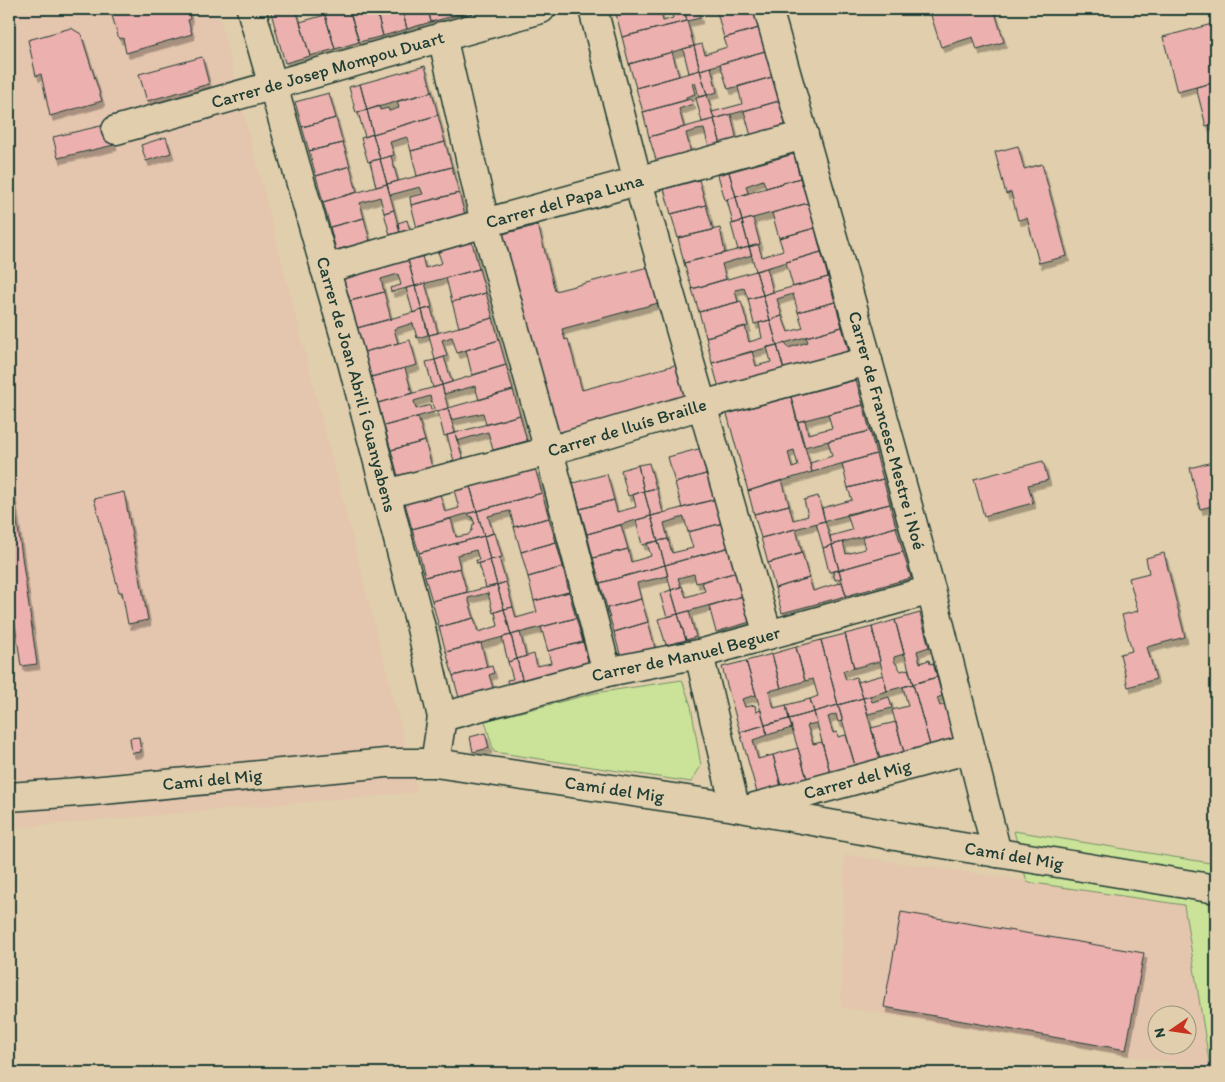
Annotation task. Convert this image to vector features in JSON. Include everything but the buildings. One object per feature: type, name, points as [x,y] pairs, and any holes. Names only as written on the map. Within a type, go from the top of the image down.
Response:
[{"type":"street","name":"Carrer de Joan Abril i Guanyabens","points":[[251,9],[352,362],[442,717],[435,762]]},
{"type":"street","name":"Carrer de Josep Mompou Duart","points":[[116,130],[274,86],[442,36],[511,13],[540,9]]},
{"type":"street","points":[[593,9],[638,182],[768,635]]},
{"type":"street","name":"Carrer de Francesc Mestre i Noé","points":[[768,9],[931,590],[997,853]]},
{"type":"street","points":[[442,36],[485,223],[549,451],[607,672]]},
{"type":"street","name":"Carrer del Papa Luna","points":[[325,269],[804,135]]},
{"type":"street","name":"Carrer de lluís Braille","points":[[386,494],[549,451],[702,405],[868,361]]},
{"type":"street","name":"Carrer de Manuel Beguer","points":[[442,717],[607,672],[699,654],[931,590]]},
{"type":"street","points":[[699,654],[740,808]]},
{"type":"street","name":"Carrer del Mig","points":[[740,808],[970,749]]},
{"type":"street","name":"Camí del Mig","points":[[9,797],[386,763],[435,762],[740,808],[1216,889]]},
{"type":"shaded area","points":[[9,9],[217,9],[417,792],[9,828]]},
{"type":"shaded area","points":[[845,855],[1184,904],[1211,1069],[841,1007]]},
{"type":"green space","points":[[682,680],[691,706],[701,766],[691,782],[494,752],[485,721],[595,693]]},
{"type":"green space","points":[[1014,831],[1216,864],[1216,1073],[1211,1073],[1184,905],[1027,882]]}]
